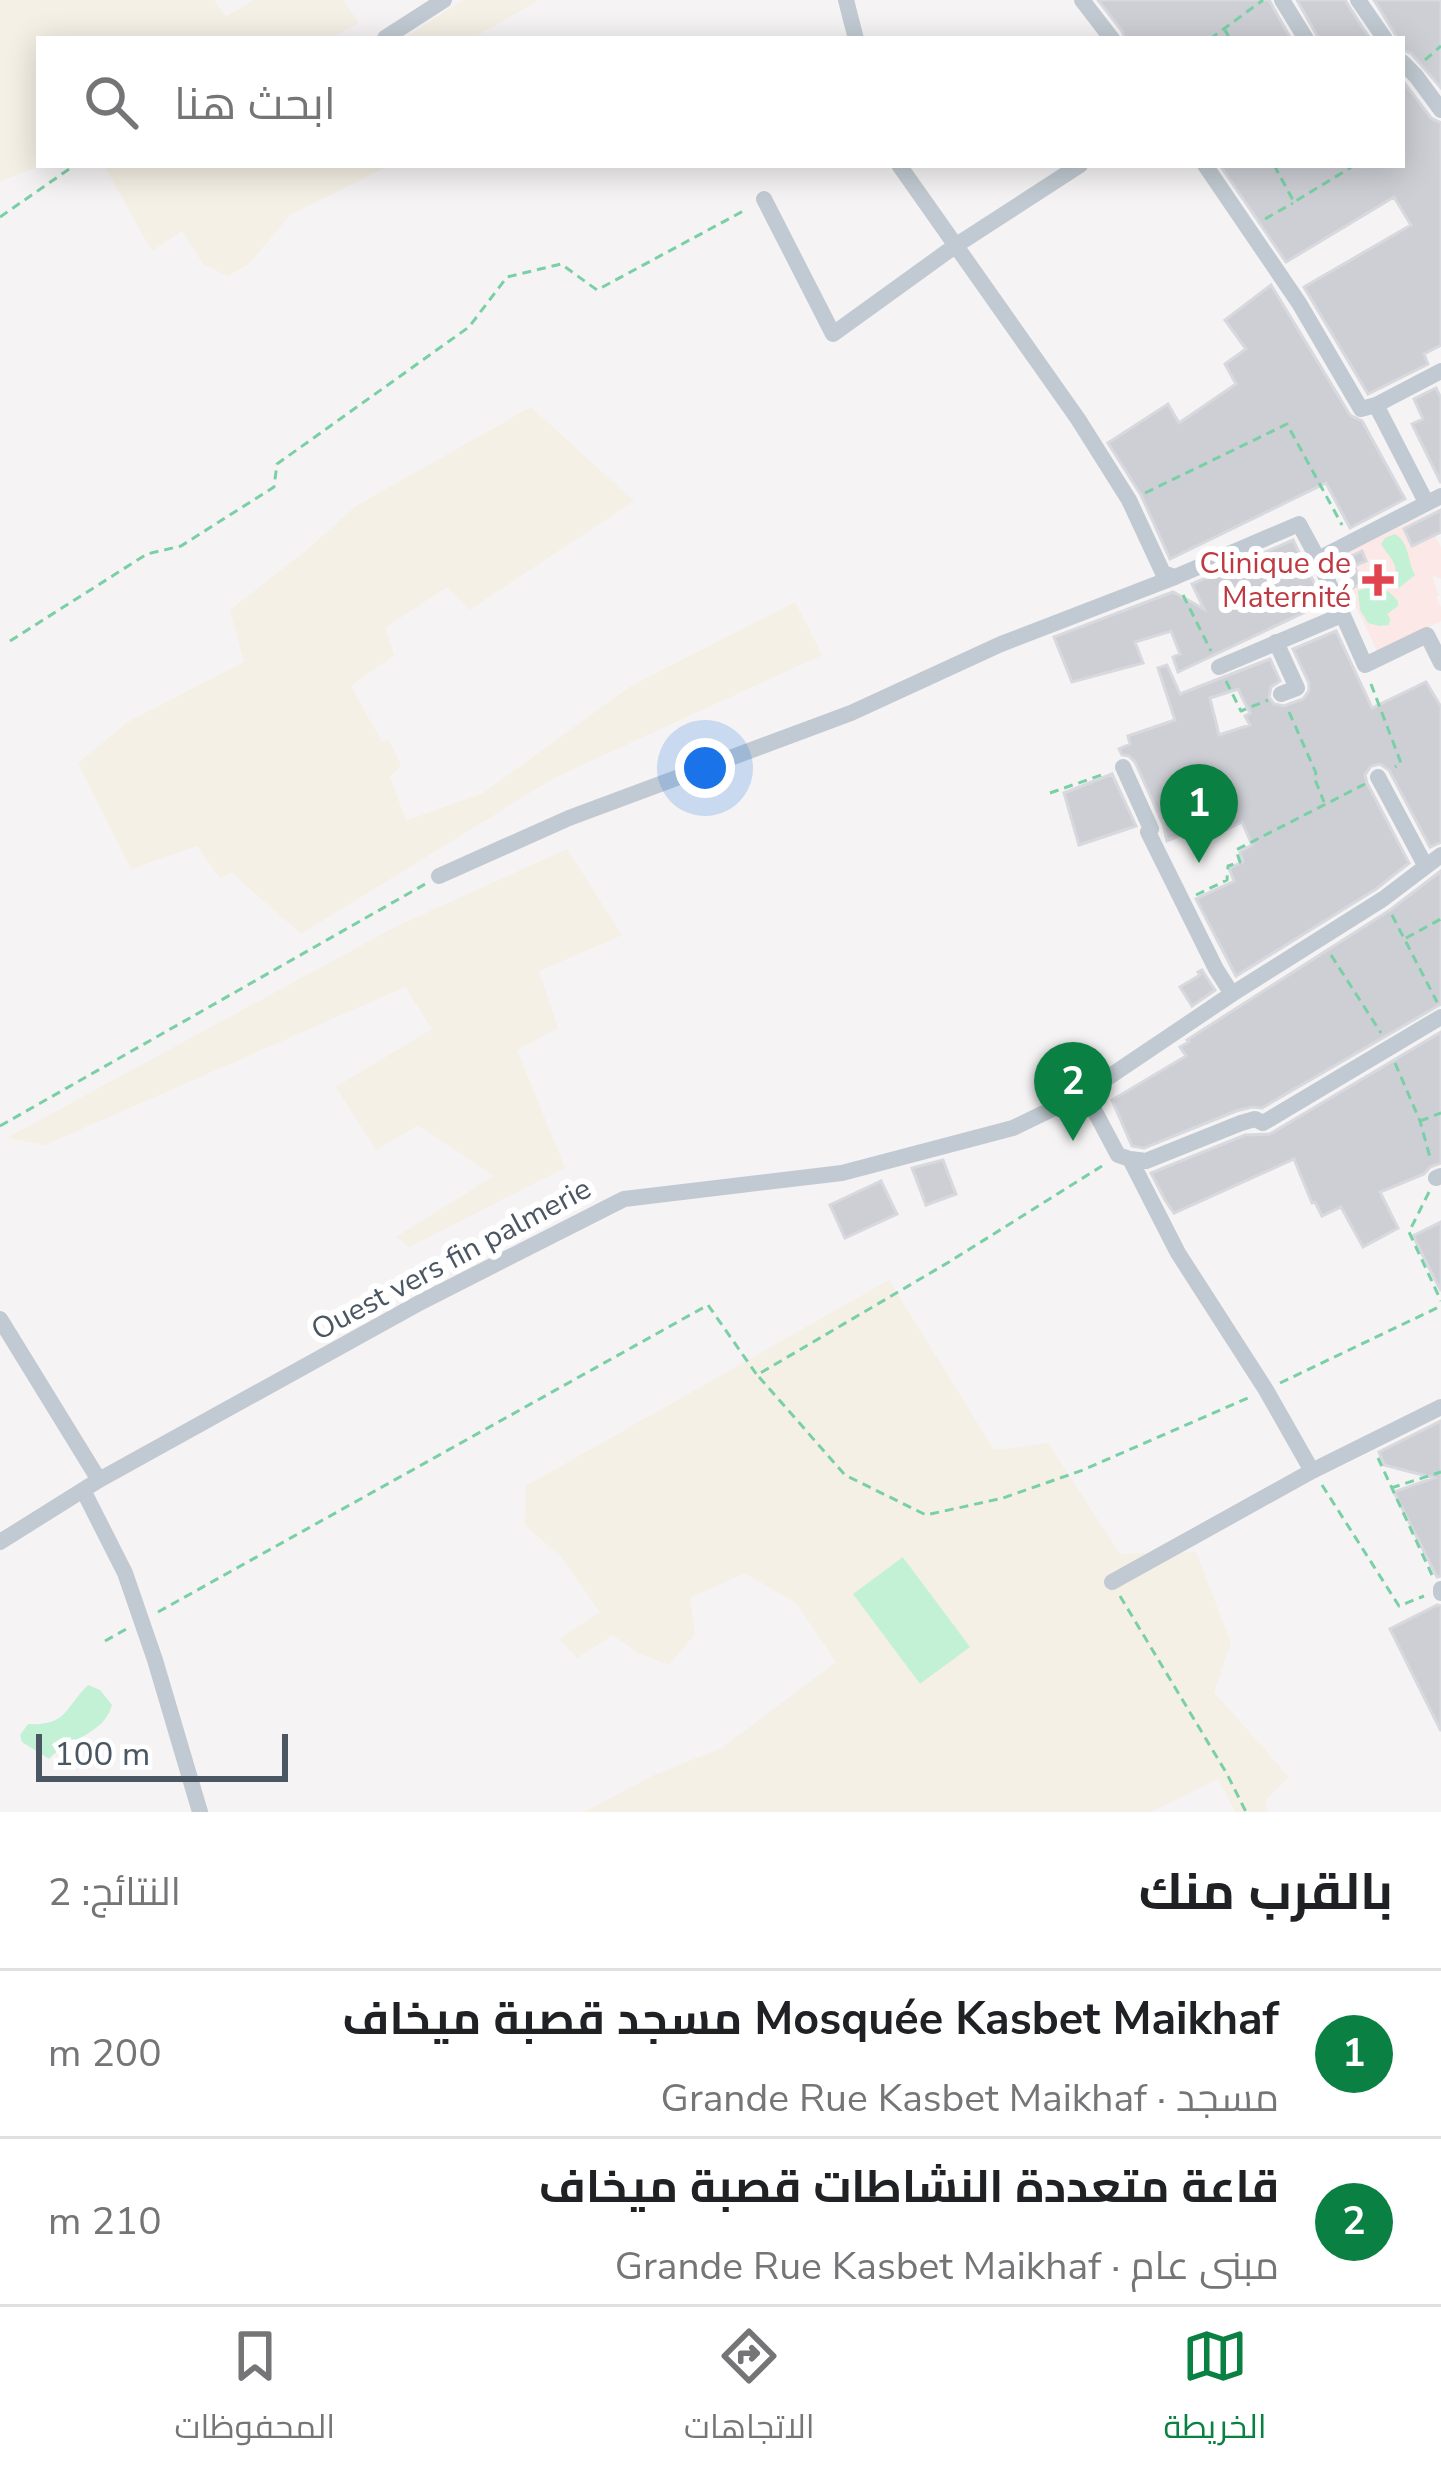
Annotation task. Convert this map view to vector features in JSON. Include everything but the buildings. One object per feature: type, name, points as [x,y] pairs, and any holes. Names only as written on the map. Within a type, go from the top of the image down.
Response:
[{"type":"street","points":[[388,36],[444,0]]},
{"type":"street","points":[[846,0],[855,36]]},
{"type":"street","points":[[1082,0],[1110,36]]},
{"type":"street","points":[[1282,0],[1304,36]]},
{"type":"street","points":[[1358,0],[1383,36]]},
{"type":"street","points":[[1405,66],[1441,110]]},
{"type":"street","points":[[901,168],[1078,419],[1129,500],[1163,573],[1174,578]]},
{"type":"street","points":[[764,199],[833,334],[955,246],[1075,168]]},
{"type":"street","points":[[1206,168],[1299,303],[1360,410],[1441,371]]},
{"type":"street","points":[[1318,560],[1434,499],[1376,405]]},
{"type":"street","points":[[439,876],[569,818],[851,713],[1001,644],[1299,524],[1365,665],[1434,632],[1441,663]]},
{"type":"street","points":[[1220,668],[1342,615]]},
{"type":"street","points":[[1276,642],[1297,688],[1281,694]]},
{"type":"street","points":[[1123,767],[1151,829],[1148,832],[1232,994]]},
{"type":"street","points":[[1378,777],[1433,860]]},
{"type":"street","name":"Ouest vers fin palmerie","points":[[0,1542],[91,1485],[421,1302],[624,1199],[842,1173],[1013,1128],[1037,1117],[1085,1094],[1383,899],[1433,860]]},
{"type":"street","points":[[1124,1157],[1146,1161],[1240,1123],[1255,1119],[1263,1123],[1441,1013]]},
{"type":"street","points":[[1085,1094],[1312,1471]]},
{"type":"street","points":[[0,1319],[91,1485],[142,1621],[200,1812]]},
{"type":"street","points":[[1112,1582],[1441,1406]]},
{"type":"path","points":[[1214,36],[1263,0]]},
{"type":"path","points":[[1224,28],[1228,36]]},
{"type":"path","points":[[0,217],[71,168]]},
{"type":"path","points":[[1276,168],[1294,202]]},
{"type":"path","points":[[1252,233],[1265,219],[1350,168]]},
{"type":"path","points":[[10,641],[147,554],[181,546],[274,487],[278,464],[470,327],[507,277],[561,264],[597,290],[764,199]]},
{"type":"path","points":[[1129,500],[1287,424],[1352,542]]},
{"type":"path","points":[[1174,578],[1241,711],[1281,694],[1325,804]]},
{"type":"path","points":[[1183,902],[1227,880],[1228,866],[1240,862],[1236,850],[1401,764],[1365,665]]},
{"type":"path","points":[[1050,794],[1123,767]]},
{"type":"path","points":[[0,1126],[439,876]]},
{"type":"path","points":[[1383,899],[1441,1013]]},
{"type":"path","points":[[1406,938],[1441,919]]},
{"type":"path","points":[[1420,1121],[1441,1113]]},
{"type":"path","points":[[757,1375],[1124,1157]]},
{"type":"path","points":[[1438,1177],[1409,1232],[1441,1301]]},
{"type":"path","points":[[105,1641],[707,1305],[757,1375],[845,1475],[926,1515],[1003,1498],[1083,1470]]},
{"type":"path","points":[[1312,1471],[1399,1606],[1440,1590],[1371,1440]]},
{"type":"path","points":[[1391,1488],[1441,1472]]},
{"type":"path","points":[[1112,1582],[1246,1812]]},
{"type":"shaded area","name":"Clinique de Maternité","points":[[1441,507],[1403,528],[1412,546],[1435,535],[1441,548],[1441,579],[1432,575],[1441,593],[1436,597],[1441,621],[1378,653],[1334,559]]},
{"type":"green space","points":[[1395,534],[1406,547],[1415,575],[1399,588],[1394,581],[1395,565],[1381,544]]},
{"type":"green space","points":[[1376,584],[1398,601],[1387,614],[1389,625],[1368,623],[1360,610],[1358,591]]},
{"type":"green space","points":[[902,1556],[971,1647],[920,1684],[852,1594]]},
{"type":"green space","points":[[88,1685],[100,1690],[112,1705],[94,1730],[49,1759],[22,1742],[20,1735],[28,1724],[58,1718]]},
{"type":"sand","points":[[0,0],[214,0],[226,17],[253,0],[343,0],[359,23],[335,36],[36,36],[36,168],[0,181]]},
{"type":"sand","points":[[463,0],[539,0],[476,36],[408,36]]},
{"type":"sand","points":[[385,168],[290,215],[250,263],[228,276],[203,264],[182,231],[152,251],[106,169]]},
{"type":"sand","points":[[531,407],[634,501],[469,610],[447,587],[385,628],[394,655],[351,686],[382,742],[389,739],[401,766],[390,777],[406,821],[483,793],[631,686],[795,602],[822,655],[554,778],[301,934],[232,873],[220,878],[197,846],[131,869],[78,763],[126,723],[244,662],[230,610],[356,506]]},
{"type":"sand","points":[[567,849],[622,935],[539,971],[558,1028],[517,1050],[565,1168],[409,1247],[396,1237],[494,1176],[418,1125],[376,1150],[336,1087],[432,1029],[405,987],[45,1145],[7,1138],[395,927]]},
{"type":"sand","points":[[889,1280],[994,1450],[1048,1443],[1120,1554],[1196,1552],[1231,1643],[1214,1692],[1289,1777],[1265,1801],[1268,1812],[1236,1812],[1218,1779],[1151,1812],[584,1812],[652,1776],[722,1748],[836,1662],[796,1603],[745,1573],[690,1598],[695,1634],[669,1665],[638,1653],[613,1635],[577,1658],[559,1639],[600,1612],[562,1558],[525,1525],[526,1486]],"holes":[[[903,1557],[970,1647],[920,1684],[853,1594]]]},
{"type":"place","name":"Clinique de Maternité","points":[[1378,580]]},
{"type":"place","name":"Mosquée Kasbet Maikhaf مسجد قصبة ميخاف","points":[[1199,863]]},
{"type":"place","name":"قاعة متعددة النشاطات قصبة ميخاف","points":[[1073,1141]]}]
